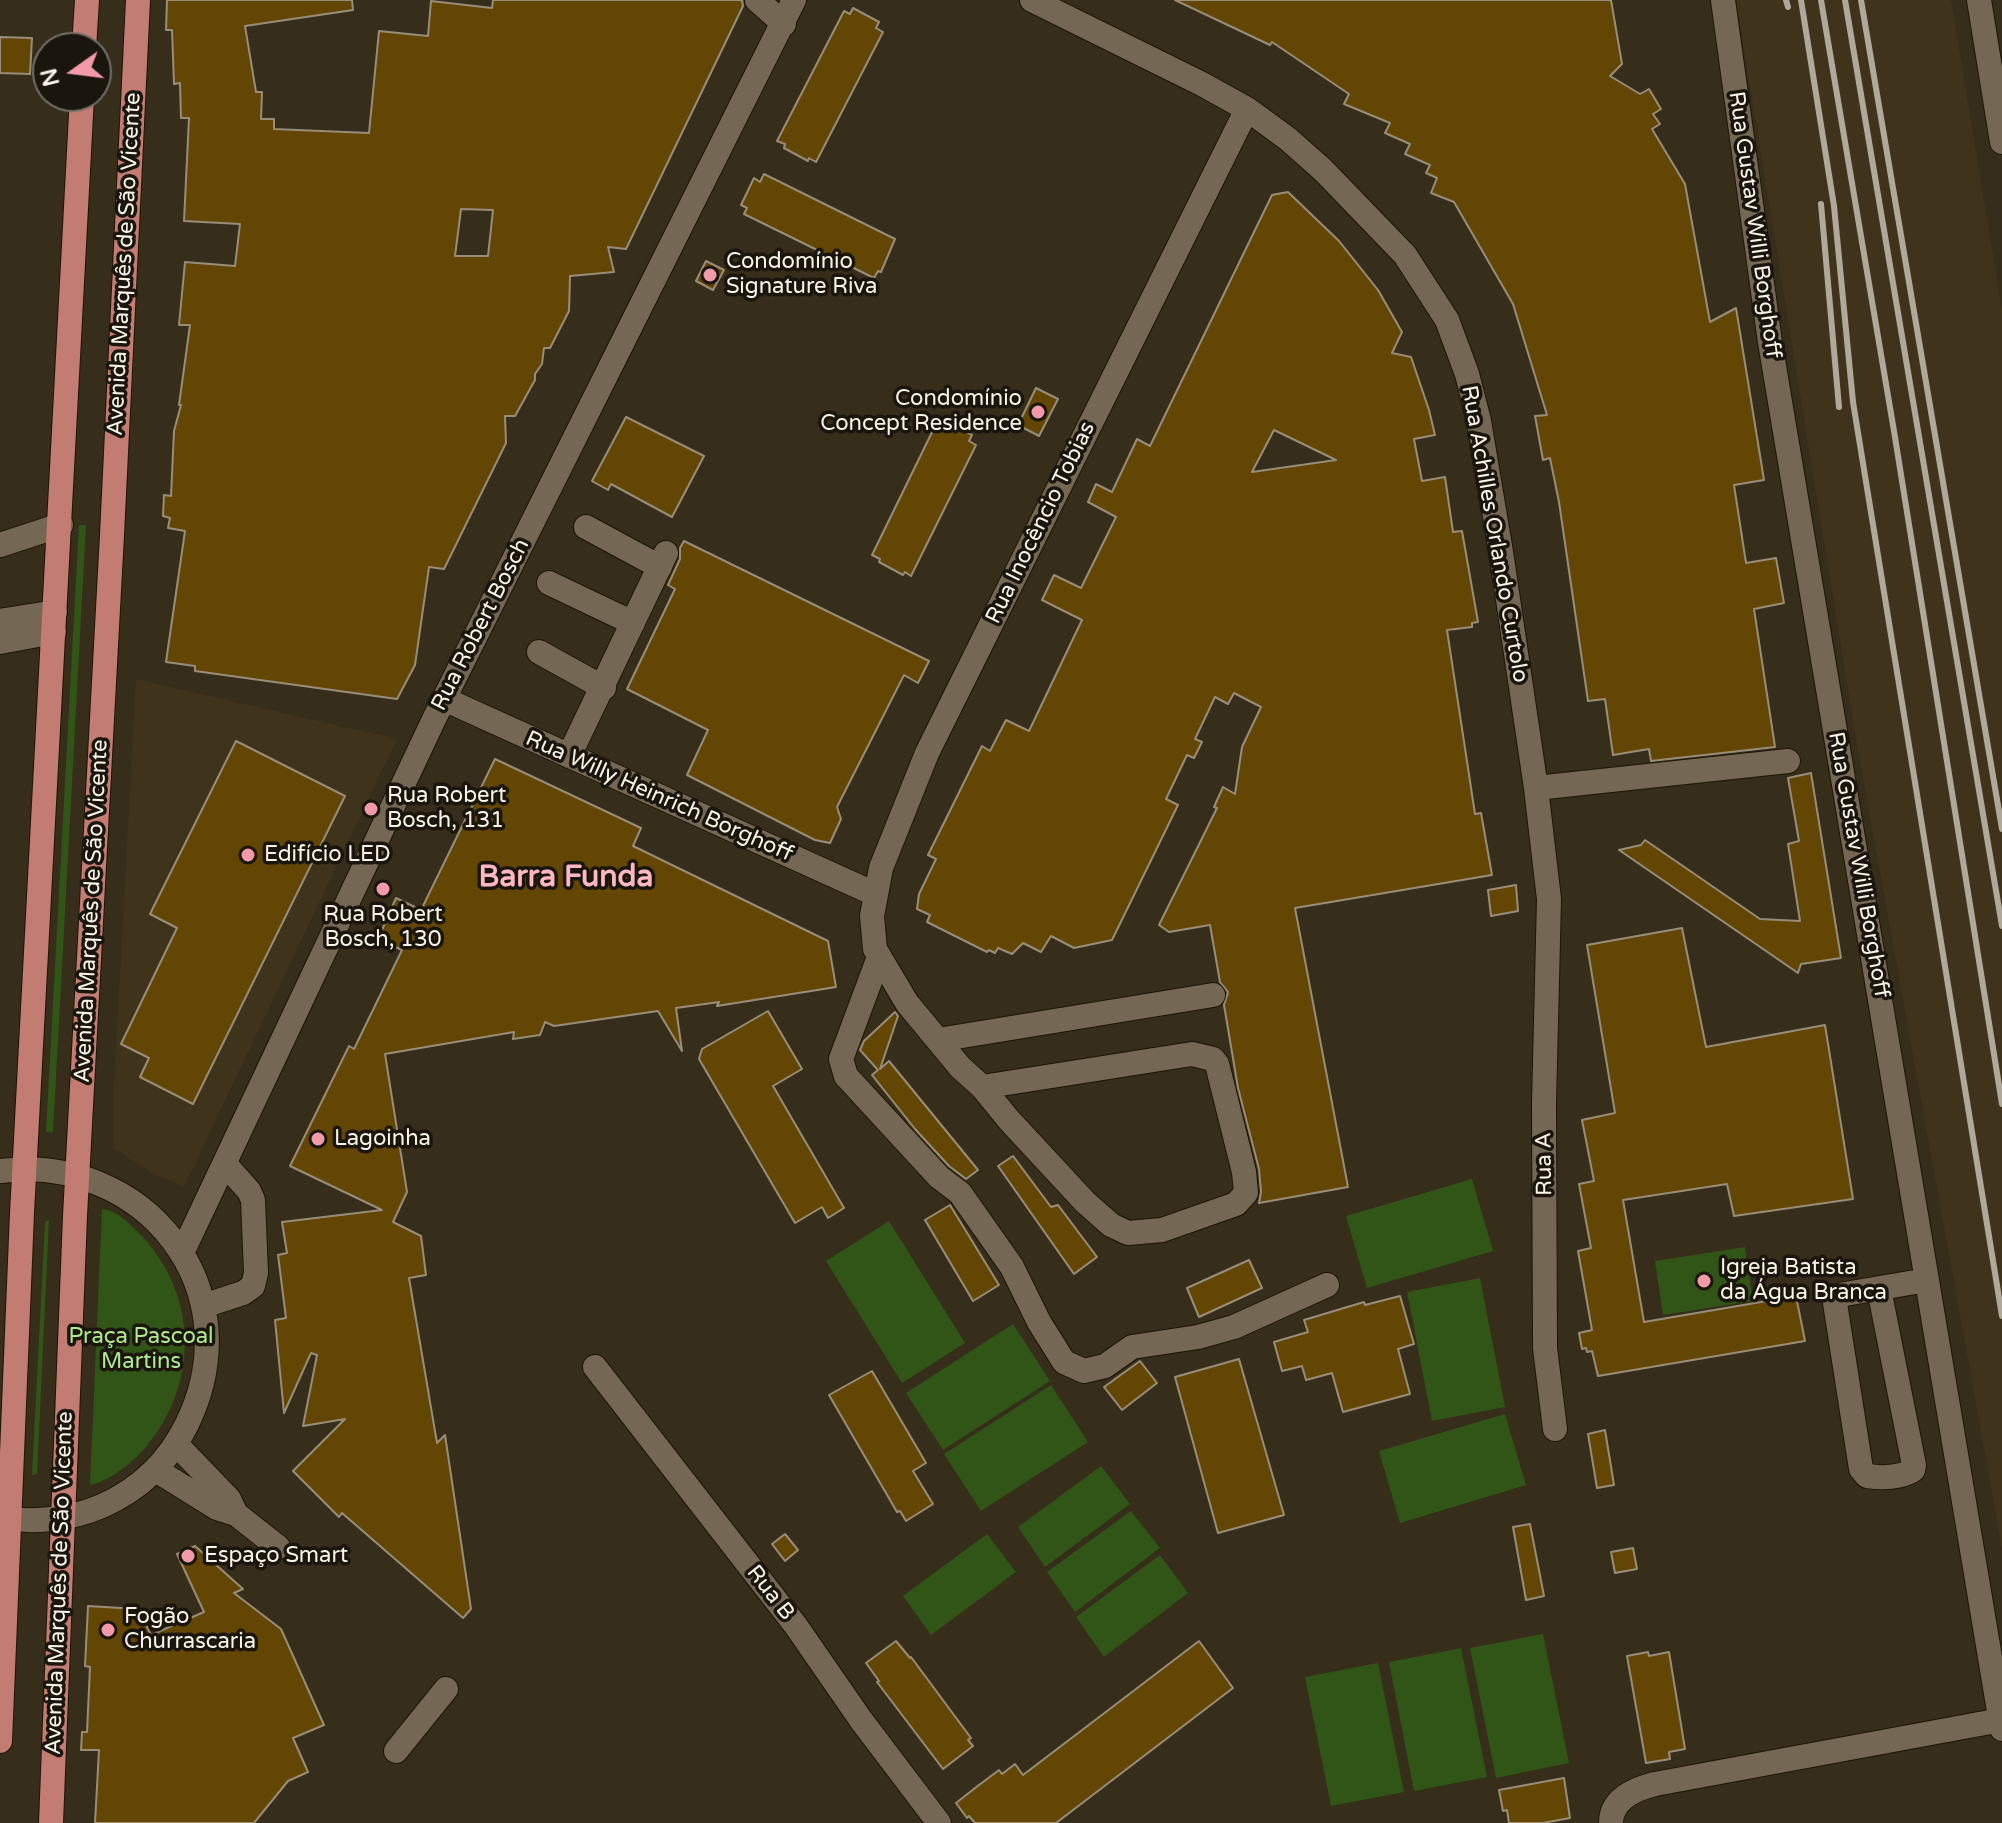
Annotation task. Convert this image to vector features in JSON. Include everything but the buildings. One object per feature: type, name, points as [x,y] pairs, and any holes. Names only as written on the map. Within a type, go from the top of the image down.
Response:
[{"type":"main road","points":[[85,32],[87,0]]},
{"type":"main road","name":"Avenida Marquês de São Vicente","points":[[51,1823],[77,1174],[138,0]]},
{"type":"main road","points":[[0,1741],[5,1518],[81,112]]},
{"type":"street","points":[[757,0],[792,7]]},
{"type":"street","name":"Rua Achilles Orlando Curtolo","points":[[1032,0],[1138,50],[1247,109],[1312,160],[1377,225],[1405,255],[1447,320],[1467,374],[1479,421],[1536,788],[1549,899]]},
{"type":"street","name":"Rua Gustav Willi Borghoff","points":[[1723,0],[1770,342],[2001,1724]]},
{"type":"street","points":[[1979,0],[2002,142]]},
{"type":"street","name":"Rua Robert Bosch","points":[[182,1253],[444,699],[792,7]]},
{"type":"street","name":"Rua Inocêncio Tobias","points":[[877,953],[872,916],[881,868],[927,753],[1247,109]]},
{"type":"street","points":[[0,545],[61,525]]},
{"type":"street","points":[[569,756],[663,560],[586,527]]},
{"type":"street","points":[[549,583],[633,623]]},
{"type":"street","points":[[0,621],[54,622]]},
{"type":"street","points":[[0,642],[54,622]]},
{"type":"street","points":[[539,652],[604,688]]},
{"type":"street","name":"Rua Willy Heinrich Borghoff","points":[[444,699],[875,894]]},
{"type":"street","points":[[1536,788],[1788,761]]},
{"type":"street","name":"Rua A","points":[[1549,899],[1544,1103],[1545,1348],[1555,1429]]},
{"type":"street","points":[[877,953],[899,992],[960,1067],[982,1087],[1085,1202],[1111,1225],[1128,1233],[1162,1230],[1236,1204],[1246,1193],[1244,1172],[1217,1064],[1213,1059],[1192,1054],[982,1087]]},
{"type":"street","points":[[877,953],[841,1059],[846,1076],[939,1177],[960,1193],[1012,1267],[1039,1322],[1064,1362],[1084,1371],[1105,1366],[1132,1347],[1198,1337],[1234,1327],[1327,1285]]},
{"type":"street","points":[[938,1040],[1213,995]]},
{"type":"street","points":[[203,1306],[243,1293],[253,1286],[256,1273],[253,1200],[225,1164]]},
{"type":"street","points":[[0,1171],[26,1168],[77,1174],[110,1186],[138,1204],[163,1226],[182,1253],[203,1306],[208,1350],[199,1400],[177,1445],[156,1470],[115,1501],[91,1511],[63,1518],[5,1518]]},
{"type":"street","points":[[1879,1289],[1914,1465],[1907,1474],[1878,1477],[1867,1476],[1861,1469],[1835,1303],[1838,1297],[1845,1294],[1927,1280]]},
{"type":"street","name":"Rua B","points":[[595,1367],[796,1626],[861,1720],[939,1823]]},
{"type":"street","points":[[177,1445],[229,1499],[236,1514]]},
{"type":"street","points":[[156,1470],[217,1508],[236,1514],[278,1547]]},
{"type":"street","points":[[396,1751],[446,1689]]},
{"type":"street","points":[[1611,1823],[1611,1815],[1620,1800],[1637,1789],[1655,1784],[2001,1724]]},
{"type":"shaded area","points":[[1736,0],[1951,0],[2002,309],[2002,1548],[1857,745]]},
{"type":"shaded area","points":[[136,679],[397,739],[184,1187],[151,1172],[114,1148],[113,1103]]},
{"type":"green space","points":[[79,525],[86,525],[53,1132],[46,1132]]},
{"type":"green space","points":[[1472,1179],[1493,1251],[1367,1288],[1346,1216]]},
{"type":"green space","name":"Praça Pascoal Martins","points":[[102,1209],[125,1220],[157,1255],[172,1281],[181,1309],[185,1338],[183,1367],[176,1395],[163,1422],[145,1448],[127,1465],[90,1485]]},
{"type":"green space","points":[[49,1220],[37,1474],[32,1475],[45,1222]]},
{"type":"green space","points":[[889,1221],[965,1343],[902,1383],[826,1261]]},
{"type":"green space","name":"Igreja Batista da Água Branca","points":[[1745,1247],[1753,1301],[1663,1315],[1655,1261]]},
{"type":"green space","points":[[1480,1278],[1505,1407],[1432,1421],[1407,1292]]},
{"type":"green space","points":[[1013,1324],[1050,1381],[943,1450],[906,1393]]},
{"type":"green space","points":[[1051,1385],[1088,1442],[981,1511],[944,1454]]},
{"type":"green space","points":[[1505,1414],[1526,1485],[1400,1523],[1379,1451]]},
{"type":"green space","points":[[1101,1466],[1130,1504],[1045,1567],[1018,1527]]},
{"type":"green space","points":[[1131,1511],[1160,1548],[1075,1612],[1047,1572]]},
{"type":"green space","points":[[987,1534],[1016,1572],[931,1635],[903,1596]]},
{"type":"green space","points":[[1160,1555],[1188,1593],[1104,1657],[1076,1617]]},
{"type":"green space","points":[[1543,1634],[1569,1763],[1496,1778],[1470,1648]]},
{"type":"green space","points":[[1461,1648],[1487,1777],[1414,1791],[1389,1662]]},
{"type":"green space","points":[[1378,1663],[1404,1792],[1331,1806],[1305,1677]]},
{"type":"railway","points":[[1786,0],[1788,7]]},
{"type":"railway","points":[[1801,0],[1834,206],[1853,402],[2002,1316]]},
{"type":"railway","points":[[1821,0],[2002,1104]]},
{"type":"railway","points":[[1845,0],[2002,926]]},
{"type":"railway","points":[[1861,0],[2002,829]]},
{"type":"railway","points":[[1821,204],[1839,407]]},
{"type":"place","name":"Condomínio Signature Riva","points":[[710,275]]},
{"type":"place","name":"Condomínio Concept Residence","points":[[1038,412]]},
{"type":"place","name":"Rua Robert Bosch, 131","points":[[371,809]]},
{"type":"place","name":"Edifício LED","points":[[248,855]]},
{"type":"place","name":"Rua Robert Bosch, 130","points":[[383,889]]},
{"type":"place","name":"Lagoinha","points":[[318,1139]]},
{"type":"place","name":"Igreja Batista da Água Branca","points":[[1704,1281]]},
{"type":"place","name":"Espaço Smart","points":[[188,1556]]},
{"type":"place","name":"Fogão Churrascaria","points":[[108,1630]]},
{"type":"district","name":"Barra Funda","points":[[566,878]]}]
